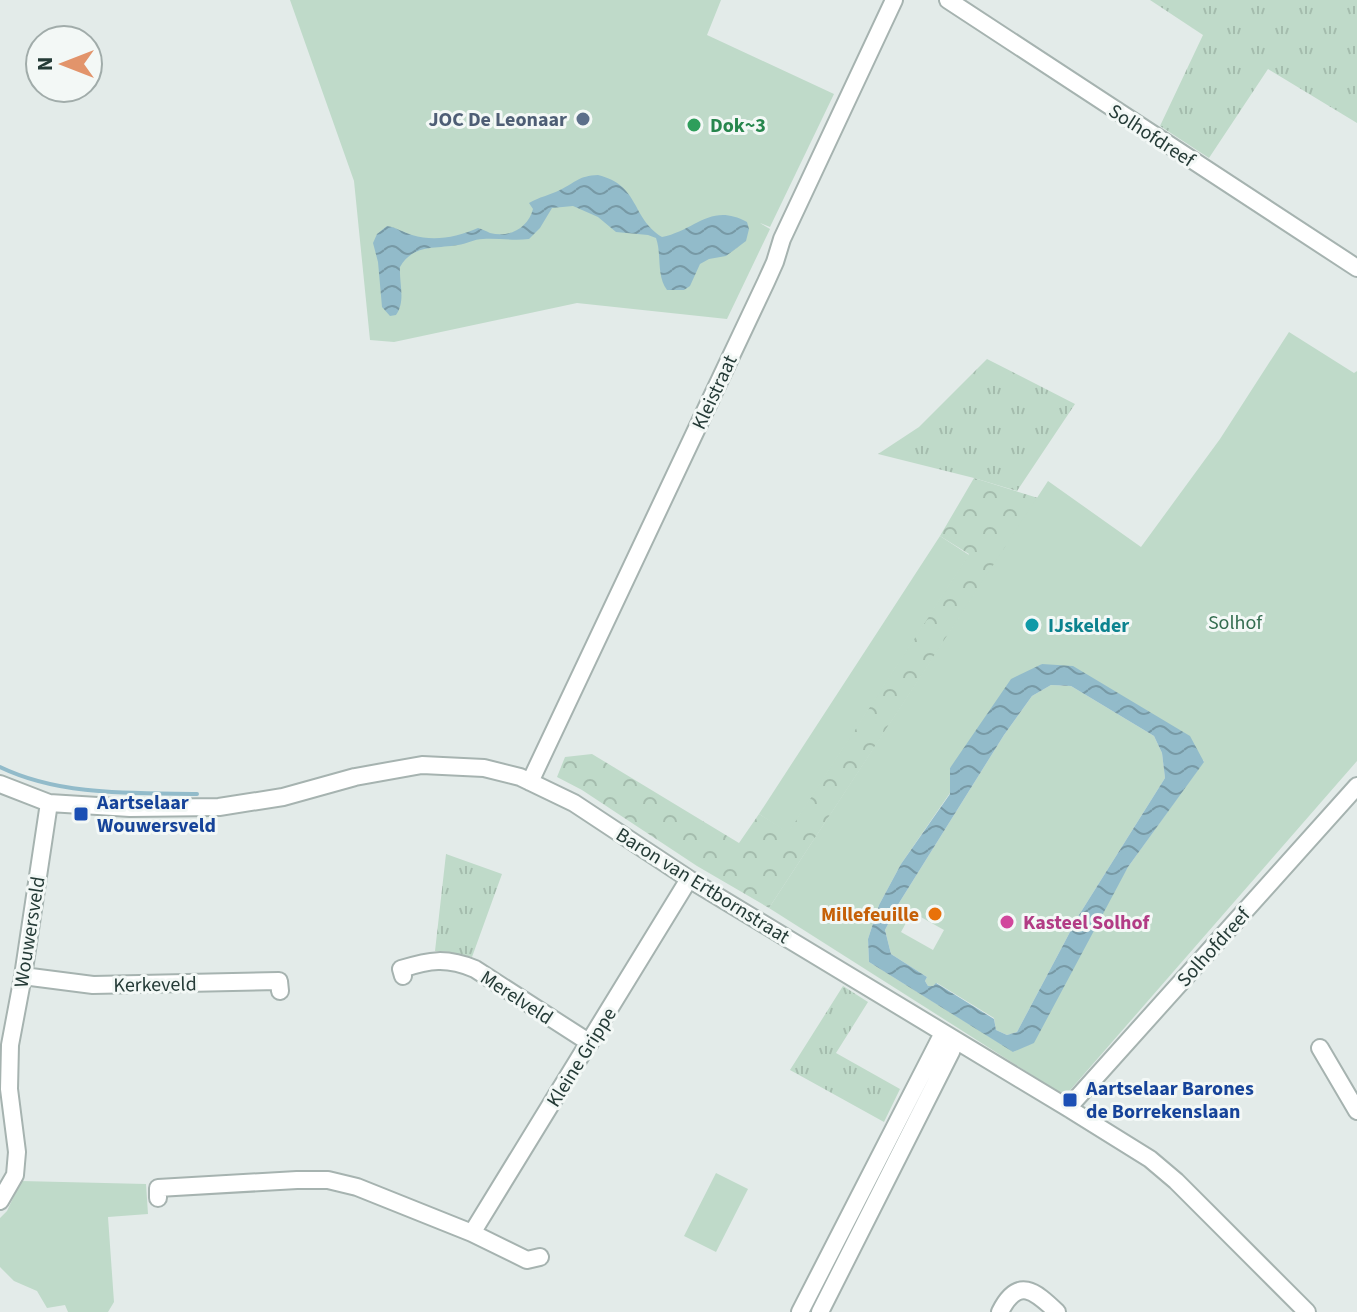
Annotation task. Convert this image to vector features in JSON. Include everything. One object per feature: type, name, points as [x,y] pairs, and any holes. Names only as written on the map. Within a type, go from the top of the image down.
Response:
[{"type":"street","name":"Kleistraat","points":[[530,782],[771,272],[782,239],[894,0]]},
{"type":"street","name":"Solhofdreef","points":[[948,0],[1357,268]]},
{"type":"street","name":"Baron van Ertbornstraat","points":[[0,784],[49,803],[130,808],[219,807],[283,797],[355,777],[422,765],[484,768],[520,777],[574,803],[689,879],[1150,1159],[1307,1312]]},
{"type":"street","name":"Solhofdreef","points":[[1068,1108],[1357,786]]},
{"type":"street","name":"Wouwersveld","points":[[0,1201],[15,1175],[17,1152],[4,1089],[49,803]]},
{"type":"street","name":"Kleine Grippe","points":[[472,1233],[689,879]]},
{"type":"street","name":"Merelveld","points":[[403,976],[401,969],[430,960],[457,962],[475,969],[590,1043]]},
{"type":"street","name":"Kerkeveld","points":[[23,976],[93,985],[279,981],[280,991]]},
{"type":"street","points":[[800,1312],[949,1037]]},
{"type":"street","points":[[820,1312],[951,1052],[949,1037]]},
{"type":"street","points":[[1320,1048],[1357,1111]]},
{"type":"street","points":[[158,1198],[158,1188],[328,1180],[357,1187],[472,1233],[527,1260],[540,1257]]},
{"type":"street","points":[[1000,1312],[1017,1291],[1029,1290],[1038,1294],[1057,1312]]},
{"type":"green space","points":[[290,0],[721,0],[707,35],[834,94],[770,227],[760,223],[770,229],[727,319],[577,303],[394,342],[370,340],[354,181]]},
{"type":"green space","points":[[1150,0],[1357,0],[1357,123],[1268,69],[1209,158],[1160,126],[1203,35]]},
{"type":"green space","name":"Solhof","points":[[1289,332],[1354,373],[1357,371],[1357,761],[1065,1096],[769,908],[1048,481],[1141,547],[1220,439]],"holes":[[[1042,664],[1204,761],[1128,867],[1014,1052],[869,962],[868,939],[879,905],[901,864],[950,793],[950,768]]]},
{"type":"green space","points":[[987,359],[1075,404],[1017,491],[878,454],[919,427]]},
{"type":"green space","points":[[974,478],[1038,498],[769,908],[557,777],[565,757],[592,754],[739,843],[759,814],[788,832],[969,554],[940,536]]},
{"type":"green space","points":[[940,536],[969,555],[788,833],[759,814]]},
{"type":"green space","points":[[1051,685],[1071,686],[1154,736],[1162,753],[1165,778],[1079,915],[1017,1032],[1007,1035],[996,1030],[994,1018],[937,983],[928,986],[925,981],[927,977],[891,954],[885,930],[1004,735],[1032,696]],"holes":[[[912,912],[944,930],[933,950],[901,932]]]},
{"type":"green space","points":[[446,854],[502,874],[472,957],[435,951]]},
{"type":"green space","points":[[843,986],[868,1002],[836,1053],[900,1089],[884,1122],[790,1070]]},
{"type":"green space","points":[[716,1173],[748,1189],[716,1252],[684,1236]]},
{"type":"green space","points":[[21,1181],[146,1184],[148,1214],[108,1217],[114,1302],[108,1312],[68,1312],[65,1305],[47,1308],[37,1291],[14,1281],[0,1267],[0,1218],[7,1211]]},
{"type":"water","points":[[598,175],[621,186],[645,221],[662,237],[704,219],[723,215],[747,222],[746,241],[726,256],[700,264],[690,286],[684,290],[667,290],[661,278],[656,238],[616,232],[598,217],[573,206],[552,208],[529,239],[480,239],[411,254],[400,267],[399,310],[396,315],[390,316],[382,307],[373,243],[377,234],[387,226],[429,238],[454,236],[478,228],[490,233],[511,233],[531,216],[533,209],[529,203],[581,178]]},
{"type":"water","points":[[1042,664],[1073,666],[1190,736],[1204,762],[1128,867],[1034,1043],[1013,1052],[869,962],[868,939],[879,905],[901,864],[950,794],[950,768],[1011,679]],"holes":[[[1051,685],[1071,686],[1154,736],[1162,753],[1165,778],[1079,915],[1017,1032],[1007,1035],[996,1030],[994,1019],[936,983],[928,986],[925,981],[927,977],[891,954],[885,930],[1004,735],[1032,696]]]},
{"type":"waterway","points":[[0,767],[72,788],[122,793],[197,794]]},
{"type":"place","name":"JOC De Leonaar","points":[[583,119]]},
{"type":"place","name":"Dok~3","points":[[694,125]]},
{"type":"place","name":"IJskelder","points":[[1032,625]]},
{"type":"place","name":"Aartselaar Wouwersveld","points":[[81,814]]},
{"type":"place","name":"Millefeuille","points":[[935,914]]},
{"type":"place","name":"Kasteel Solhof","points":[[1007,922]]},
{"type":"place","name":"Aartselaar Barones de Borrekenslaan","points":[[1070,1100]]}]
